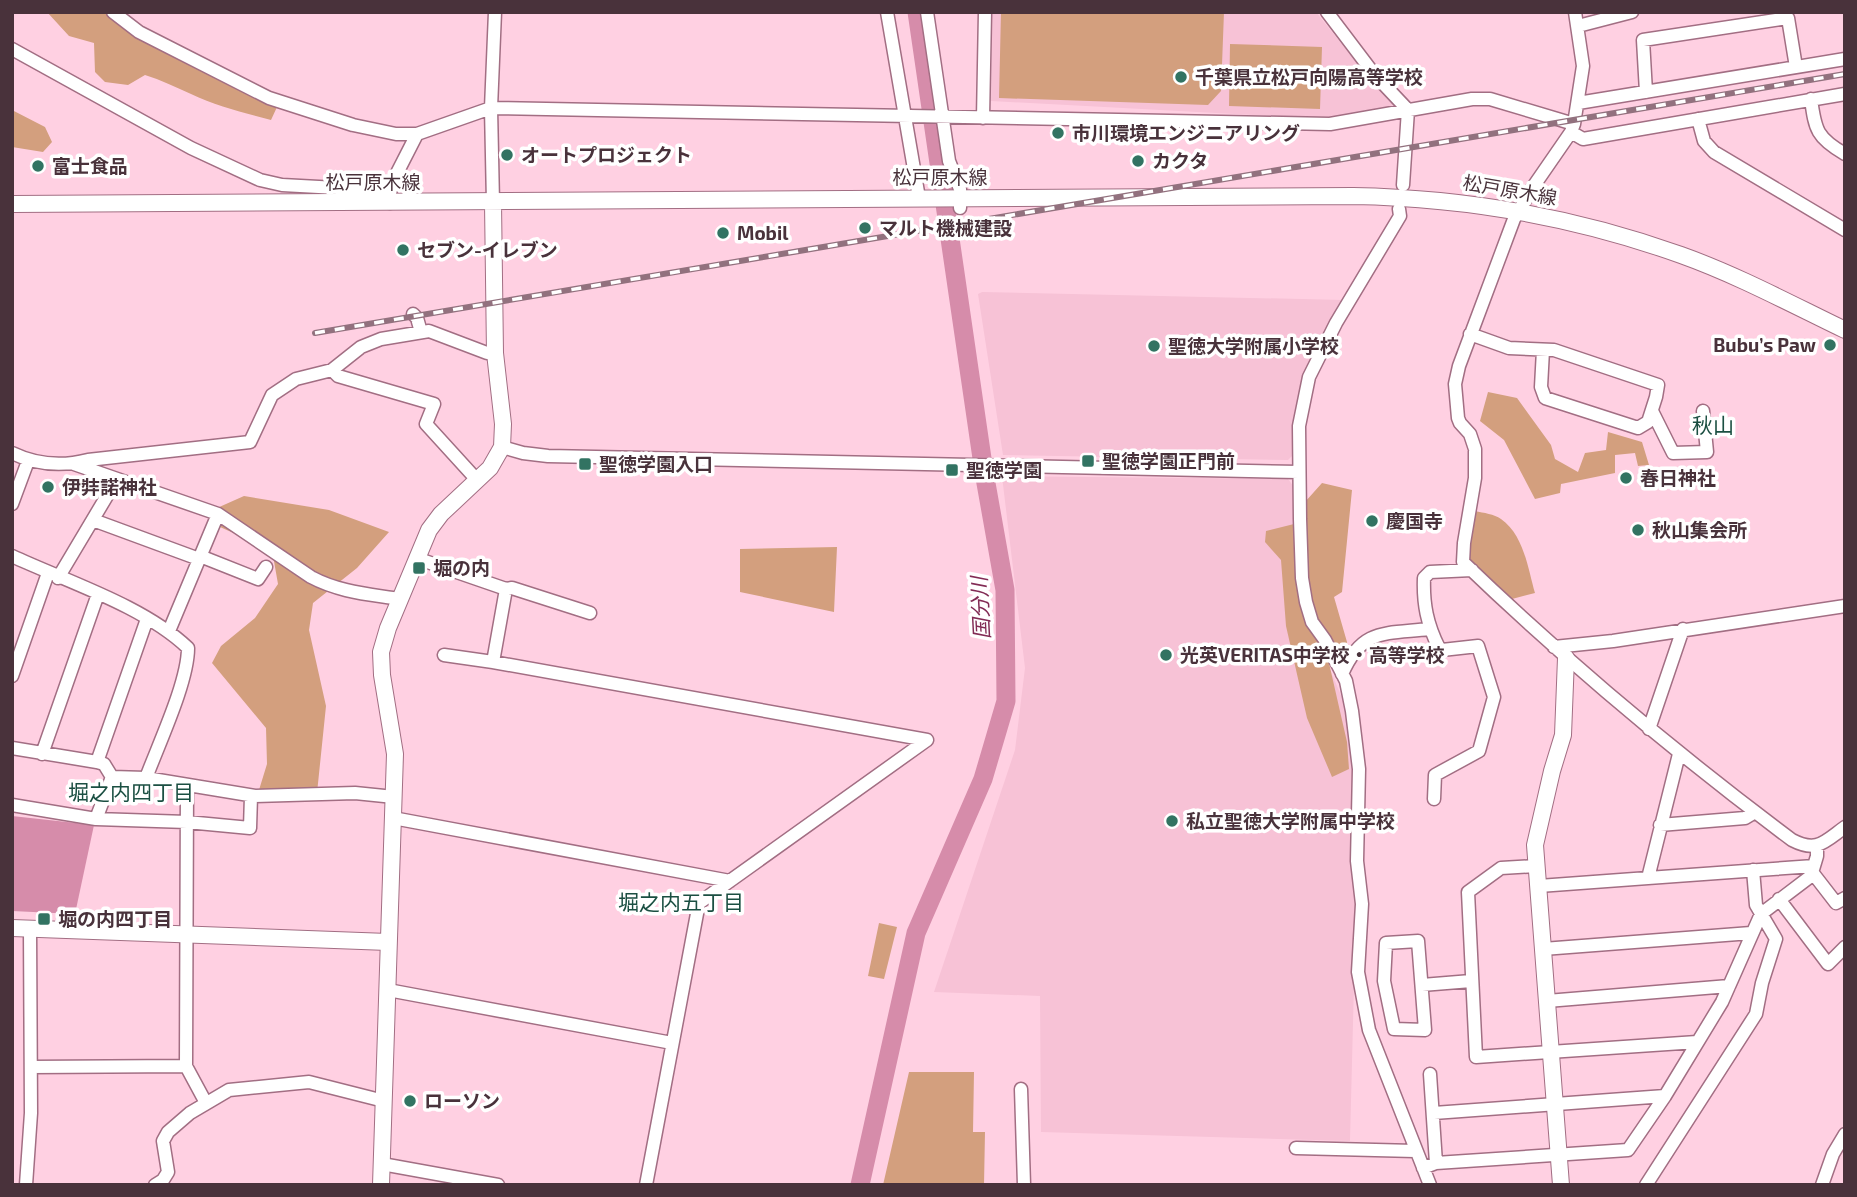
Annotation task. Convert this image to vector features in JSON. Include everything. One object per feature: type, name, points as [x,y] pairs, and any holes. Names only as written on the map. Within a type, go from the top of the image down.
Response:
[{"type":"street","points":[[381,1185],[395,754],[382,675],[381,652],[399,599],[429,530],[441,514],[490,468],[502,447],[503,424],[495,353],[491,108],[495,12]]},
{"type":"street","points":[[887,12],[919,198]]},
{"type":"street","points":[[927,12],[949,160],[960,189],[960,203]]},
{"type":"street","points":[[983,118],[985,12]]},
{"type":"street","points":[[1327,12],[1374,74],[1408,110],[1402,185]]},
{"type":"street","points":[[1575,12],[1583,66],[1573,128],[1519,211],[1459,366],[1455,394],[1458,418],[1470,434],[1475,449],[1475,478],[1463,562],[1560,652],[1679,754],[1792,840],[1805,847],[1817,847],[1845,827]]},
{"type":"street","points":[[1578,26],[1632,12]]},
{"type":"street","points":[[116,13],[139,32],[269,98],[364,128],[396,134],[417,134],[491,108],[1330,124],[1472,99],[1490,99],[1573,128],[1583,139],[1845,94]]},
{"type":"street","points":[[1646,92],[1643,40],[1788,18],[1796,67]]},
{"type":"street","points":[[12,49],[191,148],[260,180],[282,185],[374,190],[390,198],[417,134]]},
{"type":"street","points":[[1578,103],[1845,59]]},
{"type":"street","points":[[1811,99],[1817,131],[1828,144],[1845,154]]},
{"type":"street","points":[[1698,119],[1704,141],[1714,152],[1845,230]]},
{"type":"street","name":"松戸原木線","points":[[12,204],[390,198],[493,203],[919,198],[960,203],[1375,197],[1440,200],[1519,211],[1599,229],[1682,255],[1845,330]]},
{"type":"street","points":[[1399,209],[1400,216],[1336,323],[1309,377],[1300,426],[1302,578],[1312,622],[1325,640],[1342,674],[1352,711],[1359,769],[1357,861],[1362,904],[1358,972],[1369,1030],[1430,1185]]},
{"type":"street","points":[[413,314],[418,318],[421,332]]},
{"type":"street","points":[[12,453],[28,461],[73,464],[88,460],[250,442],[272,395],[296,379],[332,370],[353,353],[381,339],[429,331],[487,353],[495,353]]},
{"type":"street","points":[[1470,334],[1509,348],[1554,350],[1658,385],[1648,422],[1638,428],[1545,398],[1541,387],[1543,350]]},
{"type":"street","points":[[332,370],[338,376],[434,404],[426,424],[477,480]]},
{"type":"street","points":[[1652,411],[1673,453],[1707,452],[1703,411]]},
{"type":"street","points":[[502,447],[548,456],[1299,472]]},
{"type":"street","points":[[12,504],[28,461]]},
{"type":"street","points":[[73,464],[218,514],[327,585],[341,590],[399,599]]},
{"type":"street","points":[[12,676],[53,575],[93,520],[117,479]]},
{"type":"street","points":[[169,631],[218,514]]},
{"type":"street","points":[[93,520],[258,579],[266,567]]},
{"type":"street","points":[[12,556],[117,602],[169,631],[188,648],[188,660],[146,778]]},
{"type":"street","points":[[416,558],[506,589],[512,588],[590,613]]},
{"type":"street","points":[[1434,799],[1435,775],[1479,751],[1494,697],[1478,646],[1442,650],[1429,629],[1423,602],[1424,578],[1430,572],[1472,570]]},
{"type":"street","points":[[493,662],[506,589]]},
{"type":"street","points":[[42,754],[98,594]]},
{"type":"street","points":[[1560,652],[1683,629],[1845,606]]},
{"type":"street","points":[[97,762],[147,619]]},
{"type":"street","points":[[1342,674],[1350,656],[1368,639],[1376,635],[1429,629]]},
{"type":"street","points":[[1650,729],[1683,629]]},
{"type":"street","points":[[1560,652],[1563,735],[1536,837],[1561,1185]]},
{"type":"street","points":[[444,656],[493,662],[928,740],[699,903],[646,1185]]},
{"type":"street","points":[[12,748],[97,762],[103,764],[112,777]]},
{"type":"street","points":[[1647,878],[1679,754]]},
{"type":"street","points":[[112,777],[146,778],[251,796],[355,793],[394,797]]},
{"type":"street","points":[[96,819],[112,777]]},
{"type":"street","points":[[187,785],[186,1066],[206,1103]]},
{"type":"street","points":[[12,805],[96,819],[187,822],[250,828],[251,796]]},
{"type":"street","points":[[1660,825],[1745,818],[1755,812]]},
{"type":"street","points":[[393,818],[730,881]]},
{"type":"street","points":[[1423,1168],[1436,1163],[1628,1150],[1665,1096],[1722,1002],[1760,914],[1811,876],[1817,847]]},
{"type":"street","points":[[1537,866],[1501,868],[1468,892],[1476,1057],[1697,1042]]},
{"type":"street","points":[[1539,886],[1753,870],[1813,869]]},
{"type":"street","points":[[1813,869],[1836,903],[1845,898]]},
{"type":"street","points":[[1646,1185],[1756,1014],[1762,983],[1776,939],[1756,905],[1753,870]]},
{"type":"street","points":[[1779,899],[1828,964],[1845,947]]},
{"type":"street","points":[[12,928],[388,942]]},
{"type":"street","points":[[26,1185],[31,1113],[30,929]]},
{"type":"street","points":[[1543,949],[1751,933]]},
{"type":"street","points":[[1418,941],[1422,985],[1426,1030],[1394,1029],[1384,981],[1387,943],[1418,941]]},
{"type":"street","points":[[1422,985],[1471,981]]},
{"type":"street","points":[[1547,1001],[1729,986]]},
{"type":"street","points":[[388,990],[672,1043]]},
{"type":"street","points":[[31,1067],[186,1066]]},
{"type":"street","points":[[1430,1074],[1436,1163]]},
{"type":"street","points":[[155,1185],[163,1180],[168,1172],[163,1141],[168,1132],[184,1117],[229,1090],[309,1082],[384,1101]]},
{"type":"street","points":[[1021,1089],[1024,1185]]},
{"type":"street","points":[[1433,1114],[1665,1096]]},
{"type":"street","points":[[1822,1185],[1833,1154],[1845,1134]]},
{"type":"street","points":[[1296,1148],[1415,1151]]},
{"type":"street","points":[[382,1164],[498,1185]]},
{"type":"shaded area","points":[[47,12],[104,12],[190,62],[277,107],[271,120],[210,102],[145,75],[128,85],[105,82],[95,72],[94,43],[69,36]]},
{"type":"shaded area","name":"千葉県立松戸向陽高等学校","points":[[992,12],[1316,12],[1396,106],[1328,119],[991,101]]},
{"type":"shaded area","points":[[1001,12],[1224,12],[1221,91],[1208,105],[999,98]]},
{"type":"shaded area","points":[[1230,44],[1322,47],[1320,109],[1229,106]]},
{"type":"shaded area","points":[[12,110],[45,127],[52,142],[43,152],[12,147]]},
{"type":"shaded area","name":"聖徳大学附属小学校","points":[[978,294],[1344,300],[1300,392],[1294,454],[1288,460],[1003,455]]},
{"type":"shaded area","points":[[1488,392],[1517,398],[1551,445],[1555,459],[1578,472],[1585,453],[1606,450],[1608,432],[1642,442],[1649,465],[1638,466],[1635,453],[1615,455],[1615,473],[1561,484],[1560,493],[1535,499],[1504,440],[1480,421]]},
{"type":"shaded area","name":"私立聖徳大学附属中学校","points":[[1002,476],[1288,479],[1294,487],[1325,658],[1346,707],[1354,780],[1352,861],[1356,905],[1350,1141],[1041,1132],[1040,996],[934,992],[1015,750],[1025,668]]},
{"type":"shaded area","points":[[1322,483],[1352,490],[1342,592],[1334,597],[1347,642],[1346,653],[1329,663],[1347,742],[1349,769],[1332,777],[1307,718],[1286,626],[1281,560],[1265,542],[1266,531],[1294,524],[1305,502]]},
{"type":"shaded area","points":[[244,496],[329,510],[389,532],[357,568],[313,603],[309,630],[326,706],[317,793],[303,797],[259,790],[267,764],[266,728],[212,663],[221,646],[255,618],[278,584],[272,550],[220,527],[208,512]]},
{"type":"shaded area","points":[[1475,511],[1498,517],[1515,534],[1524,553],[1535,593],[1512,599],[1469,561],[1469,540]]},
{"type":"shaded area","points":[[837,547],[834,612],[740,592],[740,549]]},
{"type":"shaded area","points":[[12,816],[94,825],[75,914],[12,911]]},
{"type":"shaded area","points":[[879,923],[897,927],[884,979],[868,976]]},
{"type":"shaded area","points":[[909,1072],[974,1072],[973,1132],[985,1132],[984,1185],[883,1185]]},
{"type":"waterway","name":"国分川","points":[[860,1185],[916,933],[983,779],[1006,701],[1005,590],[984,472],[917,12]]},
{"type":"railway","points":[[315,333],[1845,74]]},
{"type":"place","name":"千葉県立松戸向陽高等学校","points":[[1181,77]]},
{"type":"place","name":"市川環境エンジニアリング","points":[[1058,133]]},
{"type":"place","name":"オートプロジェクト","points":[[507,155]]},
{"type":"place","name":"カクタ","points":[[1138,161]]},
{"type":"place","name":"富士食品","points":[[38,166]]},
{"type":"place","name":"マルト機械建設","points":[[865,228]]},
{"type":"place","name":"Mobil","points":[[723,233]]},
{"type":"place","name":"セブン-イレブン","points":[[403,250]]},
{"type":"place","name":"Bubu’s Paw","points":[[1830,345]]},
{"type":"place","name":"聖徳大学附属小学校","points":[[1154,346]]},
{"type":"place","name":"聖徳学園正門前","points":[[1088,461]]},
{"type":"place","name":"聖徳学園入口","points":[[585,464]]},
{"type":"place","name":"聖徳学園","points":[[952,470]]},
{"type":"place","name":"春日神社","points":[[1626,478]]},
{"type":"place","name":"伊弉諾神社","points":[[48,487]]},
{"type":"place","name":"慶国寺","points":[[1372,521]]},
{"type":"place","name":"秋山集会所","points":[[1638,530]]},
{"type":"place","name":"堀の内","points":[[419,568]]},
{"type":"place","name":"光英VERITAS中学校・高等学校","points":[[1166,655]]},
{"type":"place","name":"私立聖徳大学附属中学校","points":[[1172,821]]},
{"type":"place","name":"堀の内四丁目","points":[[44,919]]},
{"type":"place","name":"ローソン","points":[[410,1101]]},
{"type":"district","name":"秋山","points":[[1713,426]]},
{"type":"district","name":"堀之内四丁目","points":[[131,793]]},
{"type":"district","name":"堀之内五丁目","points":[[681,903]]}]
